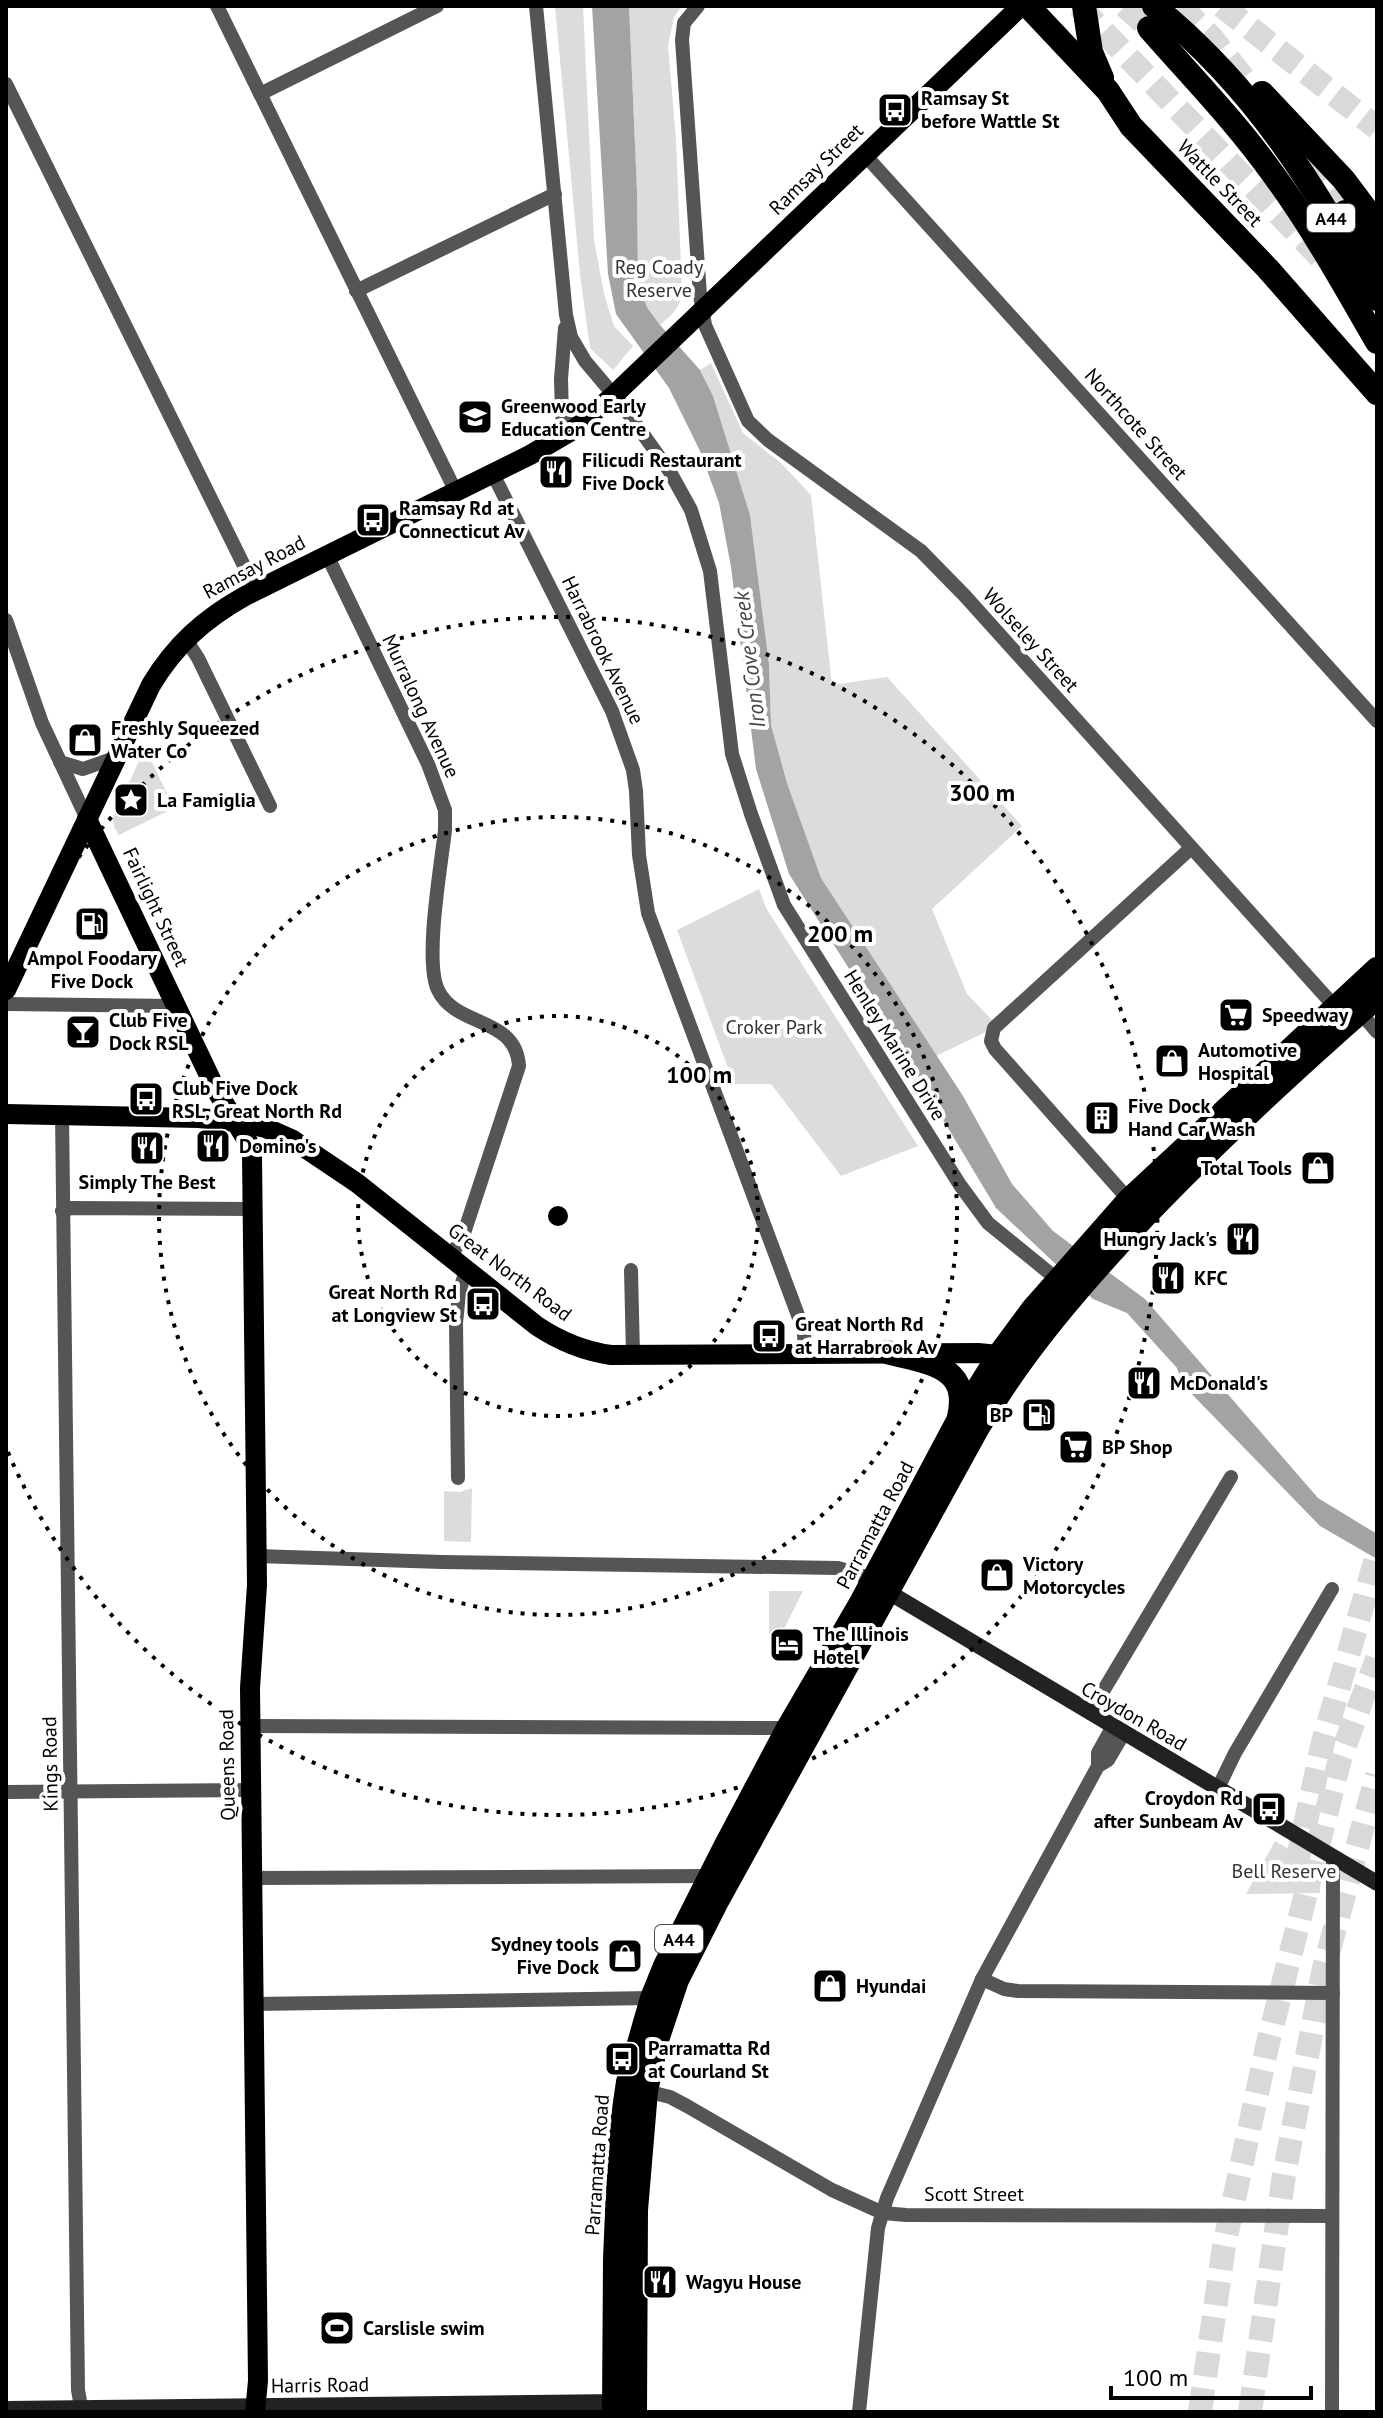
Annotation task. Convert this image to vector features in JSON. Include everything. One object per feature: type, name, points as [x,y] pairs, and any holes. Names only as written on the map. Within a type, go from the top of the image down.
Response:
[{"type":"highway","name":"Wattle Street","points":[[1028,6],[1108,91],[1131,126],[1268,269],[1377,393]]},
{"type":"highway","points":[[1084,6],[1093,62],[1108,91]]},
{"type":"highway","points":[[1151,17],[1273,174],[1314,234],[1377,342]]},
{"type":"highway","name":"A44","points":[[1151,17],[1195,40],[1244,92],[1310,181],[1377,299]]},
{"type":"highway","points":[[1195,40],[1235,66],[1264,95],[1344,180],[1377,224]]},
{"type":"highway","points":[[1339,204],[1377,260]]},
{"type":"highway","name":"Parramatta Road","points":[[624,2407],[646,2091],[657,2040],[677,1980],[879,1587],[959,1419],[1069,1279],[1109,1237],[1205,1155],[1358,1006],[1377,969]]},
{"type":"highway","name":"Parramatta Road","points":[[1109,1237],[1129,1200],[1204,1128],[1358,1006]]},
{"type":"highway","points":[[887,1352],[931,1364],[950,1373],[961,1395],[959,1419]]},
{"type":"highway","name":"Parramatta Road","points":[[624,2407],[615,2260],[620,2137],[631,2068],[652,1998],[665,1966],[788,1728],[984,1417],[1008,1360]]},
{"type":"main road","name":"Ramsay Street","points":[[645,365],[1021,6]]},
{"type":"main road","name":"Ramsay Road","points":[[6,990],[151,685],[164,662],[185,638],[206,620],[256,590],[493,474],[573,430],[645,365]]},
{"type":"main road","name":"Fairlight Street","points":[[87,819],[216,1090],[236,1122]]},
{"type":"main road","name":"Great North Road","points":[[6,1114],[157,1116],[236,1122],[266,1128],[293,1140],[357,1183],[537,1326],[556,1339],[593,1352],[633,1355],[887,1352],[1008,1360]]},
{"type":"main road","name":"Queens Road","points":[[236,1122],[252,1156],[253,1209],[257,1556],[250,1726],[258,2381],[255,2409]]},
{"type":"main road","name":"Croydon Road","points":[[879,1587],[1377,1883]]},
{"type":"main road","name":"Harris Road","points":[[6,2409],[624,2407]]},
{"type":"street","points":[[217,6],[456,492]]},
{"type":"street","points":[[260,94],[437,6]]},
{"type":"street","name":"Henley Marine Drive","points":[[536,6],[566,315],[571,337],[585,361],[670,472],[691,510],[710,571],[732,754],[784,905],[960,1185],[988,1223],[1069,1279]]},
{"type":"street","name":"Wolseley Street","points":[[698,6],[684,23],[683,58],[695,245],[703,309],[707,330],[753,427],[921,551],[1191,848],[1358,1006],[1377,1032]]},
{"type":"street","points":[[6,84],[256,590]]},
{"type":"street","name":"Northcote Street","points":[[865,155],[1377,721]]},
{"type":"street","points":[[356,291],[555,194]]},
{"type":"street","name":"Henley Marine Drive","points":[[566,315],[561,379],[562,416],[573,430]]},
{"type":"street","name":"Harrabrook Avenue","points":[[493,474],[623,738],[636,791],[639,855],[648,913],[802,1326],[805,1354]]},
{"type":"street","name":"Murralong Avenue","points":[[327,555],[428,764],[445,810],[432,956],[433,977],[439,994],[450,1006],[503,1034],[515,1045],[518,1053],[519,1066],[463,1236],[458,1264]]},
{"type":"street","name":"Fairlight Street","points":[[6,620],[32,698],[87,819]]},
{"type":"street","points":[[185,638],[198,658],[270,806]]},
{"type":"street","points":[[60,762],[83,769],[117,757]]},
{"type":"street","points":[[1129,1200],[991,1041],[994,1028],[1191,848]]},
{"type":"street","points":[[6,1004],[176,1006]]},
{"type":"street","name":"Kings Road","points":[[62,1114],[78,2390],[81,2410]]},
{"type":"street","points":[[62,1211],[71,1208],[253,1209]]},
{"type":"street","points":[[458,1264],[458,1478]]},
{"type":"street","points":[[631,1270],[633,1355]]},
{"type":"street","points":[[1090,1713],[1231,1477]]},
{"type":"street","points":[[257,1556],[838,1568],[859,1574],[879,1587]]},
{"type":"street","points":[[1218,1788],[1235,1753],[1332,1589]]},
{"type":"street","points":[[250,1726],[788,1728]]},
{"type":"street","points":[[859,2412],[871,2281],[878,2228],[887,2198],[982,1979],[1098,1766],[1108,1760],[1119,1729]]},
{"type":"street","points":[[6,1792],[251,1790]]},
{"type":"street","points":[[1332,2412],[1333,1857]]},
{"type":"street","points":[[253,1878],[711,1876]]},
{"type":"street","points":[[982,1979],[1004,1989],[1018,1991],[1333,1993]]},
{"type":"street","points":[[254,2004],[652,1998]]},
{"type":"street","name":"Scott Street","points":[[646,2091],[670,2097],[832,2190],[883,2213],[1332,2216]]},
{"type":"green space","points":[[555,6],[583,6],[594,240],[604,294],[614,326],[633,346],[613,370],[590,348],[580,274]]},
{"type":"green space","name":"Reg Coady Reserve","points":[[629,6],[682,6],[674,17],[668,46],[676,139],[682,292],[675,311],[660,325],[647,306],[638,284]]},
{"type":"green space","points":[[711,363],[743,433],[781,463],[811,495],[832,685],[887,677],[1022,826],[932,909],[967,994],[998,1026],[936,1056],[821,878],[787,783],[771,725],[769,664],[750,515],[713,396],[700,370]]},
{"type":"green space","points":[[145,748],[174,808],[119,835],[113,818]]},
{"type":"green space","name":"Croker Park","points":[[759,889],[766,908],[918,1146],[841,1176],[771,1084],[734,1084],[677,930]]},
{"type":"green space","points":[[472,1488],[471,1542],[444,1541],[444,1491],[460,1492]]},
{"type":"green space","points":[[769,1591],[803,1591],[779,1634],[769,1634]]},
{"type":"green space","name":"Bell Reserve","points":[[1275,1841],[1320,1867],[1320,1893],[1246,1894]]},
{"type":"water","name":"Iron Cove Creek","points":[[592,6],[629,6],[638,284],[647,307],[700,370],[713,396],[750,515],[769,664],[771,725],[787,783],[821,878],[963,1096],[1012,1184],[1053,1231],[1145,1299],[1318,1498],[1377,1534],[1377,1559],[1320,1526],[1182,1384],[1177,1368],[1127,1313],[1093,1299],[996,1208],[789,874],[756,769],[731,567],[719,503],[700,451],[669,388],[616,314],[608,274]]},
{"type":"tunnel","points":[[1079,6],[1323,260]]},
{"type":"tunnel","points":[[1125,6],[1149,28]]},
{"type":"tunnel","points":[[1180,6],[1211,37],[1249,85]]},
{"type":"tunnel","points":[[1222,6],[1377,128]]},
{"type":"tunnel","points":[[1287,133],[1339,204]]},
{"type":"tunnel","points":[[1297,1863],[1323,1742],[1377,1555]]},
{"type":"tunnel","points":[[1200,2412],[1224,2246],[1267,2047],[1340,1759],[1377,1659]]},
{"type":"tunnel","points":[[1250,2412],[1284,2175],[1324,1968],[1377,1775]]},
{"type":"place","name":"Ramsay St before Wattle St","points":[[895,110]]},
{"type":"place","name":"Greenwood Early Education Centre","points":[[475,417]]},
{"type":"place","name":"Filicudi Restaurant Five Dock","points":[[556,472]]},
{"type":"place","name":"Ramsay Rd at Connecticut Av","points":[[373,520]]},
{"type":"place","name":"Freshly Squeezed Water Co","points":[[85,740]]},
{"type":"place","name":"La Famiglia","points":[[131,800]]},
{"type":"place","name":"Ampol Foodary Five Dock","points":[[92,924]]},
{"type":"place","name":"Speedway","points":[[1236,1015]]},
{"type":"place","name":"Club Five Dock RSL","points":[[83,1032]]},
{"type":"place","name":"Automotive Hospital","points":[[1172,1061]]},
{"type":"place","name":"Club Five Dock RSL, Great North Rd","points":[[146,1099]]},
{"type":"place","name":"Five Dock Hand Car Wash","points":[[1102,1118]]},
{"type":"place","name":"Domino's","points":[[213,1146]]},
{"type":"place","name":"Simply The Best","points":[[147,1148]]},
{"type":"place","name":"Total Tools","points":[[1318,1168]]},
{"type":"place","name":"Hungry Jack's","points":[[1243,1239]]},
{"type":"place","name":"KFC","points":[[1168,1278]]},
{"type":"place","name":"Great North Rd at Longview St","points":[[483,1304]]},
{"type":"place","name":"Great North Rd at Harrabrook Av","points":[[769,1336]]},
{"type":"place","name":"McDonald's","points":[[1144,1383]]},
{"type":"place","name":"BP","points":[[1039,1415]]},
{"type":"place","name":"BP Shop","points":[[1076,1447]]},
{"type":"place","name":"Victory Motorcycles","points":[[997,1575]]},
{"type":"place","name":"The Illinois Hotel","points":[[787,1645]]},
{"type":"place","name":"Croydon Rd after Sunbeam Av","points":[[1269,1809]]},
{"type":"place","name":"Sydney tools Five Dock","points":[[625,1956]]},
{"type":"place","name":"Hyundai","points":[[830,1986]]},
{"type":"place","name":"Parramatta Rd at Courland St","points":[[622,2059]]},
{"type":"place","name":"Wagyu House","points":[[660,2282]]},
{"type":"place","name":"Carslisle swim","points":[[337,2328]]}]
